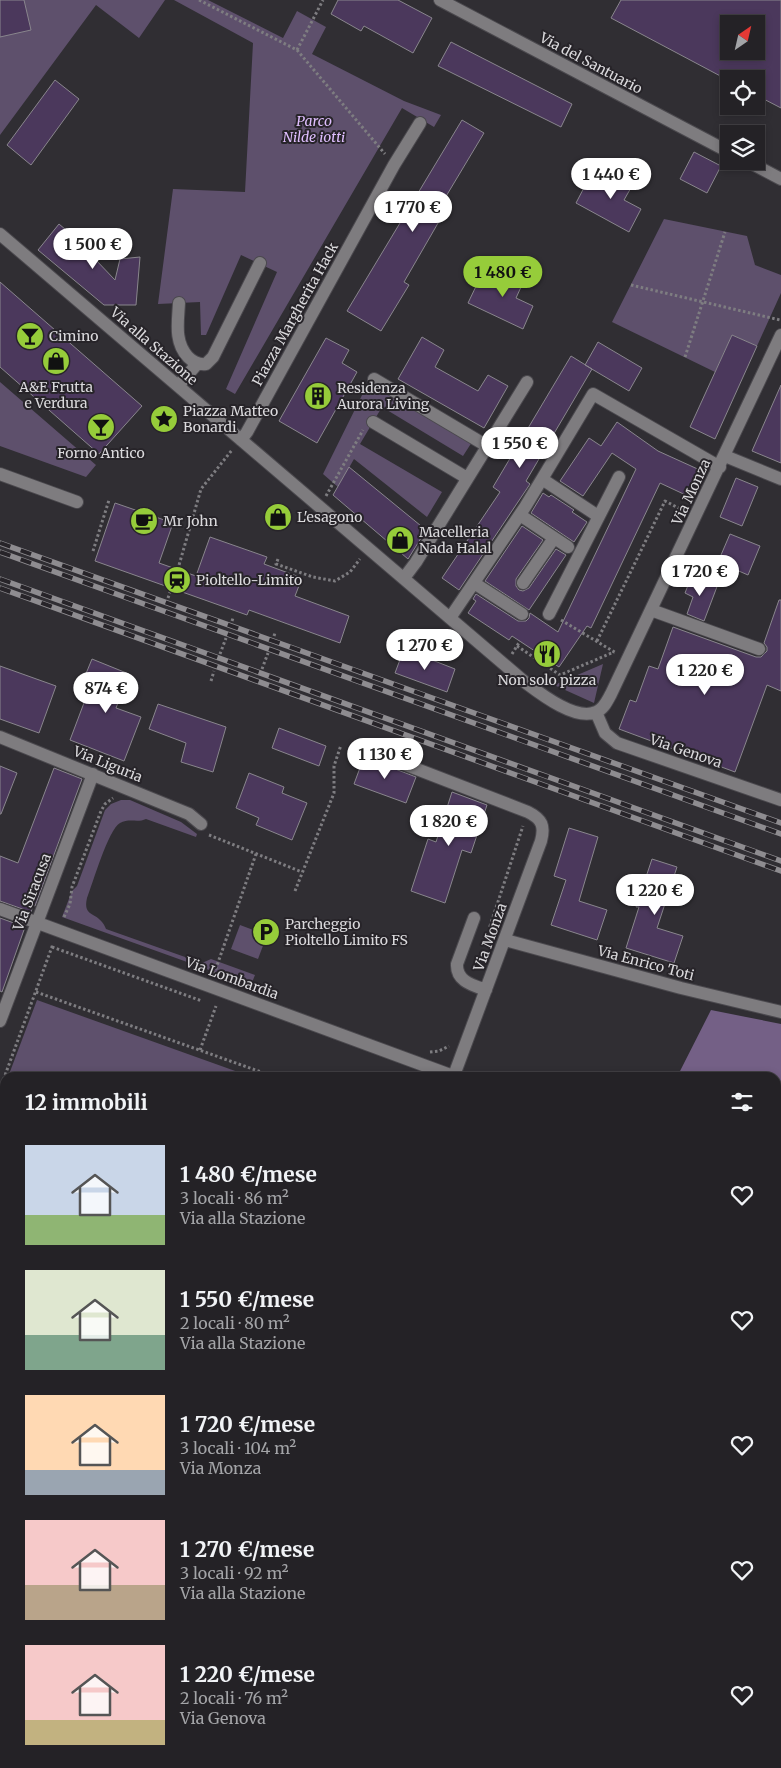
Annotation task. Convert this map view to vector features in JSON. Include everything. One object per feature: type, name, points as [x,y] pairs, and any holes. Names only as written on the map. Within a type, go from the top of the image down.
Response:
[{"type":"street","name":"Via del Santuario","points":[[440,0],[720,147]]},
{"type":"street","name":"Piazza Margherita Hack","points":[[241,440],[394,165],[420,123]]},
{"type":"street","points":[[764,170],[781,179]]},
{"type":"street","name":"Via alla Stazione","points":[[0,234],[526,683],[546,697],[576,712],[587,714],[596,712]]},
{"type":"street","points":[[179,303],[177,329],[179,343],[185,354],[197,364],[206,364],[213,357],[260,263]]},
{"type":"street","name":"Via Monza","points":[[596,712],[602,709],[606,702],[781,335]]},
{"type":"street","points":[[178,386],[197,364]]},
{"type":"street","points":[[374,379],[487,446]]},
{"type":"street","points":[[404,578],[416,562],[527,382]]},
{"type":"street","points":[[450,618],[523,511],[593,394],[722,461],[781,479]]},
{"type":"street","points":[[372,422],[468,478]]},
{"type":"street","points":[[0,474],[77,502]]},
{"type":"street","points":[[550,614],[619,477]]},
{"type":"street","points":[[542,479],[598,516]]},
{"type":"street","points":[[523,511],[554,538],[568,547]]},
{"type":"street","points":[[523,583],[554,538]]},
{"type":"street","points":[[474,582],[522,614]]},
{"type":"street","points":[[651,610],[760,649]]},
{"type":"street","name":"Via Genova","points":[[596,712],[605,734],[617,743],[781,800]]},
{"type":"street","name":"Via Liguria","points":[[0,737],[189,814],[204,829]]},
{"type":"street","points":[[370,751],[528,812]]},
{"type":"street","name":"Via Siracusa","points":[[0,1021],[93,774]]},
{"type":"street","name":"Via Monza","points":[[455,1072],[544,833],[540,820],[528,812]]},
{"type":"street","name":"Via Lombardia","points":[[0,909],[36,922],[60,926],[209,986],[440,1072]]},
{"type":"street","points":[[474,918],[457,964],[457,970],[462,980],[486,990]]},
{"type":"street","name":"Via Enrico Toti","points":[[505,940],[695,992],[781,1012]]},
{"type":"path","points":[[199,0],[297,50],[394,165]]},
{"type":"path","points":[[297,50],[323,0]]},
{"type":"path","points":[[686,357],[724,232]]},
{"type":"path","points":[[631,285],[781,320]]},
{"type":"path","points":[[320,507],[368,420],[372,422]]},
{"type":"path","points":[[168,598],[202,489],[241,440]]},
{"type":"path","points":[[93,551],[109,500]]},
{"type":"path","points":[[597,641],[665,501],[696,516]]},
{"type":"path","points":[[278,559],[276,564],[313,577],[335,581],[350,572],[368,548]]},
{"type":"path","points":[[550,614],[627,659]]},
{"type":"path","points":[[220,654],[226,638]]},
{"type":"path","points":[[517,646],[560,675],[615,652]]},
{"type":"path","points":[[262,669],[268,653]]},
{"type":"path","points":[[211,680],[214,670]]},
{"type":"path","points":[[295,891],[334,793],[334,766],[341,746]]},
{"type":"path","points":[[6,1072],[60,926],[70,904],[72,887],[100,811],[110,799],[119,796]]},
{"type":"path","points":[[495,928],[490,926],[528,812]]},
{"type":"path","points":[[204,829],[256,854],[302,872]]},
{"type":"path","points":[[204,1002],[256,854]]},
{"type":"path","points":[[36,992],[261,1072]]},
{"type":"path","points":[[200,1050],[216,1006]]},
{"type":"green space","points":[[24,0],[165,0],[139,38],[96,5],[0,135],[0,37]]},
{"type":"green space","name":"Parco Nilde iotti","points":[[174,0],[208,0],[283,38],[297,11],[326,27],[312,54],[404,101],[441,115],[434,127],[402,108],[235,394],[226,389],[277,272],[241,255],[206,335],[201,335],[200,302],[158,304],[173,189],[245,192],[253,43]]},
{"type":"green space","points":[[664,219],[747,236],[755,265],[781,275],[781,293],[757,346],[732,335],[715,372],[612,322]]},
{"type":"green space","points":[[369,381],[472,442],[463,456],[382,407],[360,444],[442,492],[427,517],[354,459],[338,487],[323,474]]},
{"type":"green space","points":[[0,382],[96,465],[86,477],[0,446]]},
{"type":"green space","points":[[603,664],[594,703],[554,685]]},
{"type":"green space","points":[[121,800],[130,800],[181,822],[197,834],[196,837],[146,819],[120,823],[115,828],[101,858],[87,898],[88,911],[99,919],[106,929],[202,963],[211,959],[255,975],[251,985],[62,917],[72,891],[77,886],[105,810],[111,804]]},
{"type":"green space","points":[[240,925],[267,935],[258,959],[231,949]]},
{"type":"green space","points":[[37,1000],[238,1072],[10,1072]]},
{"type":"shaded area","points":[[711,1010],[781,1024],[781,1072],[680,1072]]},
{"type":"building","points":[[0,0],[24,0],[31,30],[0,37]]},
{"type":"building","points":[[338,0],[398,0],[432,18],[413,53],[364,26],[361,31],[331,14]]},
{"type":"building","points":[[621,0],[781,0],[781,108],[765,100],[765,70],[720,70],[720,76],[611,18]]},
{"type":"building","points":[[451,42],[572,104],[561,127],[438,66]]},
{"type":"building","points":[[55,80],[79,99],[31,165],[7,145]]},
{"type":"building","points":[[462,120],[484,133],[439,208],[445,211],[404,282],[409,285],[381,331],[347,311]]},
{"type":"building","points":[[694,152],[720,165],[707,193],[680,179]]},
{"type":"building","points":[[615,168],[636,179],[624,200],[641,209],[629,232],[576,203],[588,180],[603,189]]},
{"type":"building","points":[[59,224],[115,280],[120,259],[140,257],[136,305],[104,305],[38,250]]},
{"type":"building","points":[[504,266],[526,276],[516,298],[533,306],[523,329],[468,303],[479,280],[494,287]]},
{"type":"building","points":[[0,282],[142,406],[99,454],[0,367]]},
{"type":"building","points":[[732,335],[757,346],[715,439],[690,427]]},
{"type":"building","points":[[422,337],[444,350],[435,367],[478,391],[488,375],[508,386],[484,428],[398,379]]},
{"type":"building","name":"Residenza Aurora Living","points":[[326,338],[349,350],[342,363],[357,372],[317,443],[279,421]]},
{"type":"building","points":[[598,342],[642,368],[629,391],[585,365]]},
{"type":"building","points":[[571,356],[592,369],[526,481],[530,484],[459,590],[442,578],[500,492],[493,487]]},
{"type":"building","points":[[781,385],[781,463],[752,451]]},
{"type":"building","points":[[617,422],[658,451],[702,471],[690,497],[660,483],[591,628],[587,626],[559,667],[512,636],[509,640],[468,613],[476,601],[473,599],[476,594],[518,621],[526,621],[530,613],[558,632],[636,469],[612,453],[583,496],[560,481],[589,438],[601,446]]},
{"type":"building","points":[[349,467],[426,530],[408,559],[333,495]]},
{"type":"building","points":[[736,478],[758,487],[742,526],[720,517]]},
{"type":"building","points":[[543,493],[549,497],[551,495],[574,510],[572,512],[587,522],[574,542],[531,513]]},
{"type":"building","points":[[115,503],[173,523],[159,563],[196,576],[210,537],[267,557],[264,564],[302,578],[295,596],[349,616],[340,643],[249,610],[247,615],[95,561]]},
{"type":"building","points":[[522,526],[543,540],[516,579],[516,586],[519,590],[523,591],[529,588],[556,549],[566,555],[529,610],[485,581]]},
{"type":"building","points":[[730,534],[760,546],[748,575],[718,562]]},
{"type":"building","points":[[692,575],[718,584],[704,621],[687,614],[693,597],[685,593]]},
{"type":"building","points":[[779,600],[781,600],[781,691],[767,685],[735,772],[619,729],[630,700],[636,702],[649,666],[658,669],[673,627],[756,657],[761,657],[767,651],[764,643]]},
{"type":"building","points":[[404,649],[455,669],[447,692],[395,673]]},
{"type":"building","points":[[92,659],[129,674],[116,708],[141,717],[124,761],[70,740],[93,679],[85,676]]},
{"type":"building","points":[[0,666],[56,686],[39,733],[0,719]]},
{"type":"building","points":[[158,704],[226,727],[213,772],[181,762],[186,743],[149,729]]},
{"type":"building","points":[[279,728],[326,746],[319,766],[272,748]]},
{"type":"building","points":[[364,757],[416,777],[406,803],[354,784]]},
{"type":"building","points":[[0,766],[17,773],[1,814],[0,814]]},
{"type":"building","points":[[54,768],[82,779],[35,906],[33,905],[31,912],[0,901],[0,856],[18,863]]},
{"type":"building","points":[[249,773],[284,787],[282,793],[307,803],[292,840],[256,825],[259,818],[236,808]]},
{"type":"building","points":[[452,792],[487,805],[471,853],[462,850],[445,903],[411,891],[428,839],[436,842]]},
{"type":"building","points":[[569,828],[598,837],[579,901],[607,910],[597,940],[551,925],[566,880],[554,876]]},
{"type":"building","points":[[652,859],[677,867],[657,928],[683,936],[674,963],[626,948],[639,907],[636,907]]},
{"type":"building","points":[[0,918],[25,927],[2,992],[0,991]]},
{"type":"railway","points":[[0,543],[781,823]]},
{"type":"railway","points":[[0,552],[781,834]]},
{"type":"railway","points":[[0,579],[781,861]]},
{"type":"railway","points":[[0,588],[781,871]]},
{"type":"place","name":"Cimino","points":[[30,336]]},
{"type":"place","name":"A&E Frutta e Verdura","points":[[56,361]]},
{"type":"place","name":"Residenza Aurora Living","points":[[318,396]]},
{"type":"place","name":"Piazza Matteo Bonardi","points":[[164,419]]},
{"type":"place","name":"Forno Antico","points":[[101,427]]},
{"type":"place","name":"L'esagono","points":[[278,517]]},
{"type":"place","name":"Mr John","points":[[144,521]]},
{"type":"place","name":"Macelleria Nada Halal","points":[[400,540]]},
{"type":"place","name":"Pioltello-Limito","points":[[177,580]]},
{"type":"place","name":"Non solo pizza","points":[[547,654]]},
{"type":"place","name":"Parcheggio Pioltello Limito FS","points":[[266,932]]}]
